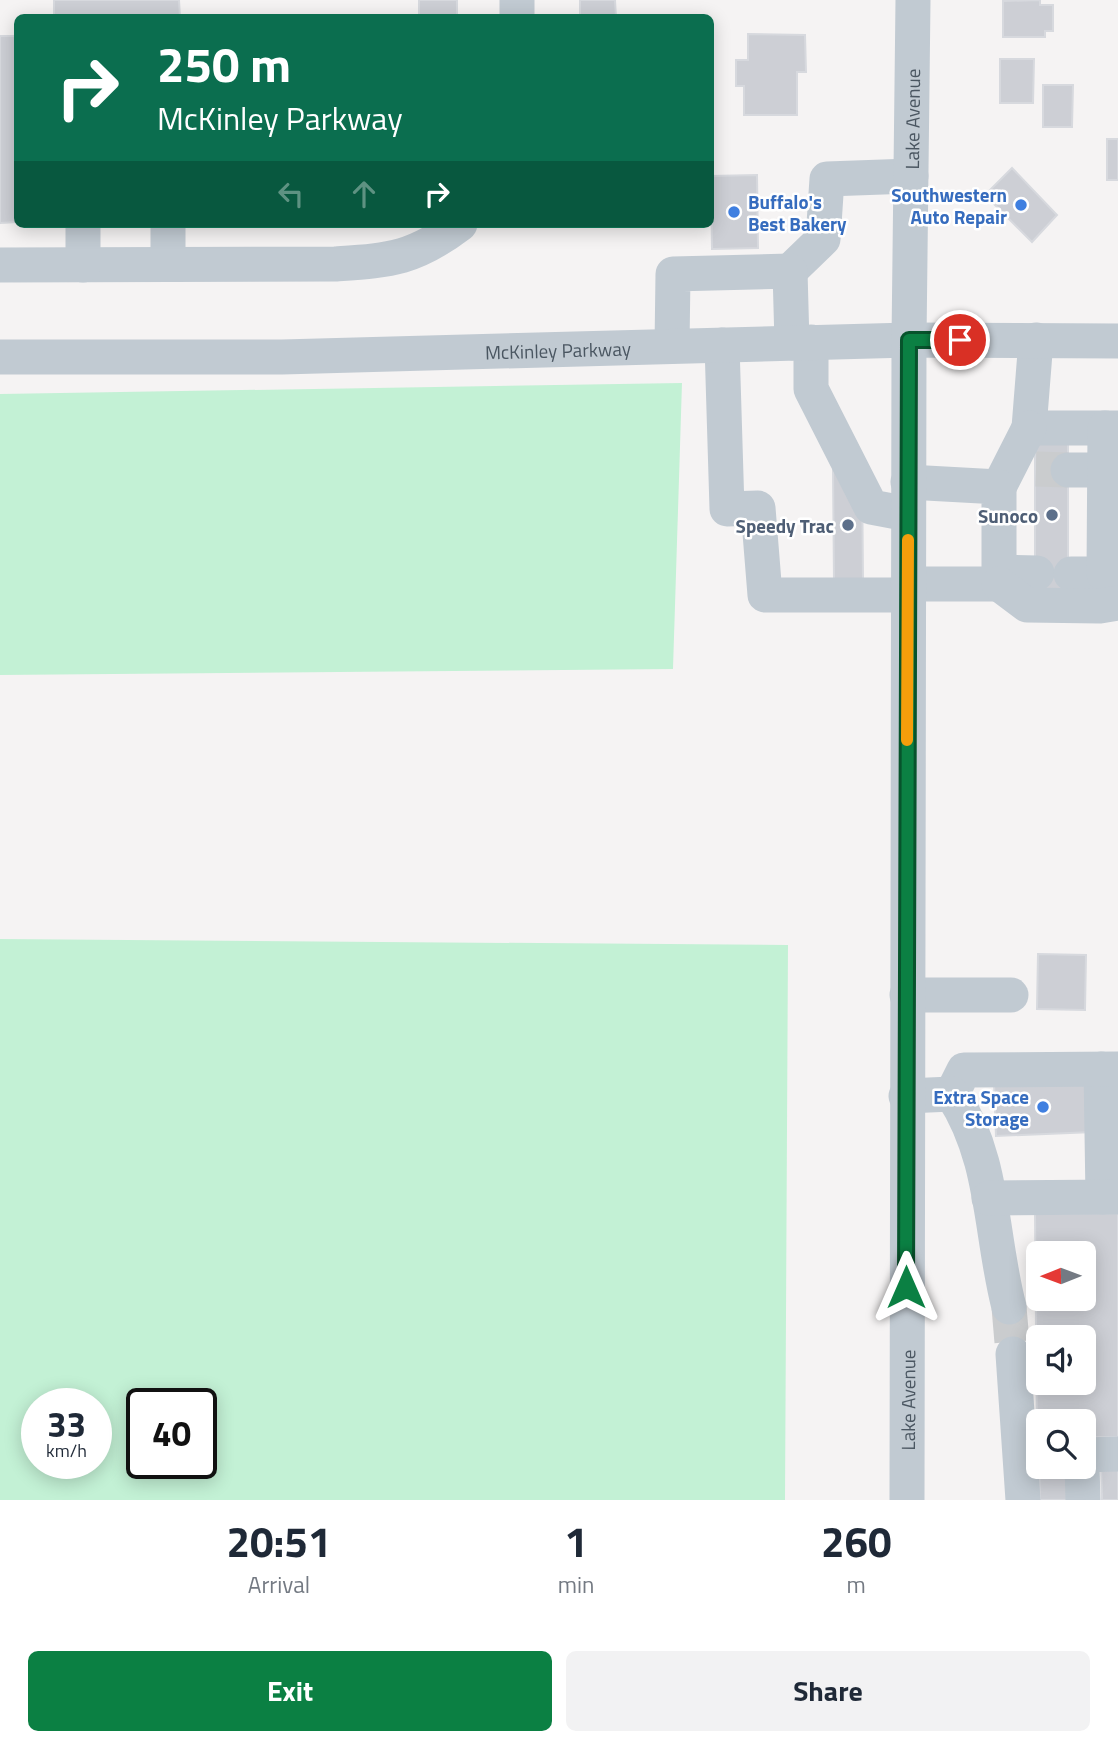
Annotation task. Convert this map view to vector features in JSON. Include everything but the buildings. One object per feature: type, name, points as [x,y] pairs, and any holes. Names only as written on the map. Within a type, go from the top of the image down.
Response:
[{"type":"street","name":"Lake Avenue","points":[[906,1500],[908,498],[913,0]]},
{"type":"street","points":[[672,346],[673,274],[790,271],[823,239],[827,179],[911,176]]},
{"type":"street","points":[[83,228],[83,265]]},
{"type":"street","points":[[168,228],[168,264]]},
{"type":"street","points":[[0,265],[335,264],[386,260],[412,254],[436,242],[455,228]]},
{"type":"street","points":[[790,271],[811,389],[871,507],[1028,474],[1105,470]]},
{"type":"street","points":[[999,578],[1028,474],[1036,340]]},
{"type":"street","name":"McKinley Parkway","points":[[0,357],[282,357],[801,342],[1118,341]]},
{"type":"street","points":[[722,345],[727,509],[758,508],[765,595],[908,590],[999,578],[1086,586]]},
{"type":"street","points":[[1029,428],[1112,428],[1086,586]]},
{"type":"street","points":[[999,578],[1027,605],[1086,586]]},
{"type":"street","points":[[906,995],[1011,995]]},
{"type":"street","points":[[951,1094],[964,1070],[1109,1069],[1110,1197],[989,1198]]},
{"type":"street","points":[[906,1096],[951,1094]]},
{"type":"street","points":[[951,1094],[977,1140],[989,1198],[998,1264],[1009,1307]]},
{"type":"street","points":[[1013,1354],[1026,1432]]},
{"type":"street","points":[[1096,1455],[1118,1454]]},
{"type":"street","points":[[1023,1500],[1026,1479]]},
{"type":"street","points":[[1082,1479],[1083,1500]]},
{"type":"green space","points":[[682,383],[673,669],[0,675],[0,394]]},
{"type":"green space","points":[[0,939],[788,945],[785,1500],[0,1500]]},
{"type":"tunnel","points":[[1036,469],[1068,470]]},
{"type":"tunnel","points":[[1009,1307],[1013,1354]]},
{"type":"slow traffic","points":[[907,740],[908,540]]},
{"type":"place","name":"Southwestern Auto Repair","points":[[1021,205]]},
{"type":"place","name":"Buffalo's Best Bakery","points":[[734,212]]},
{"type":"place","name":"Sunoco","points":[[1052,515]]},
{"type":"place","name":"Speedy Trac","points":[[848,525]]},
{"type":"place","name":"Extra Space Storage","points":[[1043,1107]]},
{"type":"route","points":[[906,1287],[909,340],[960,340]]}]
